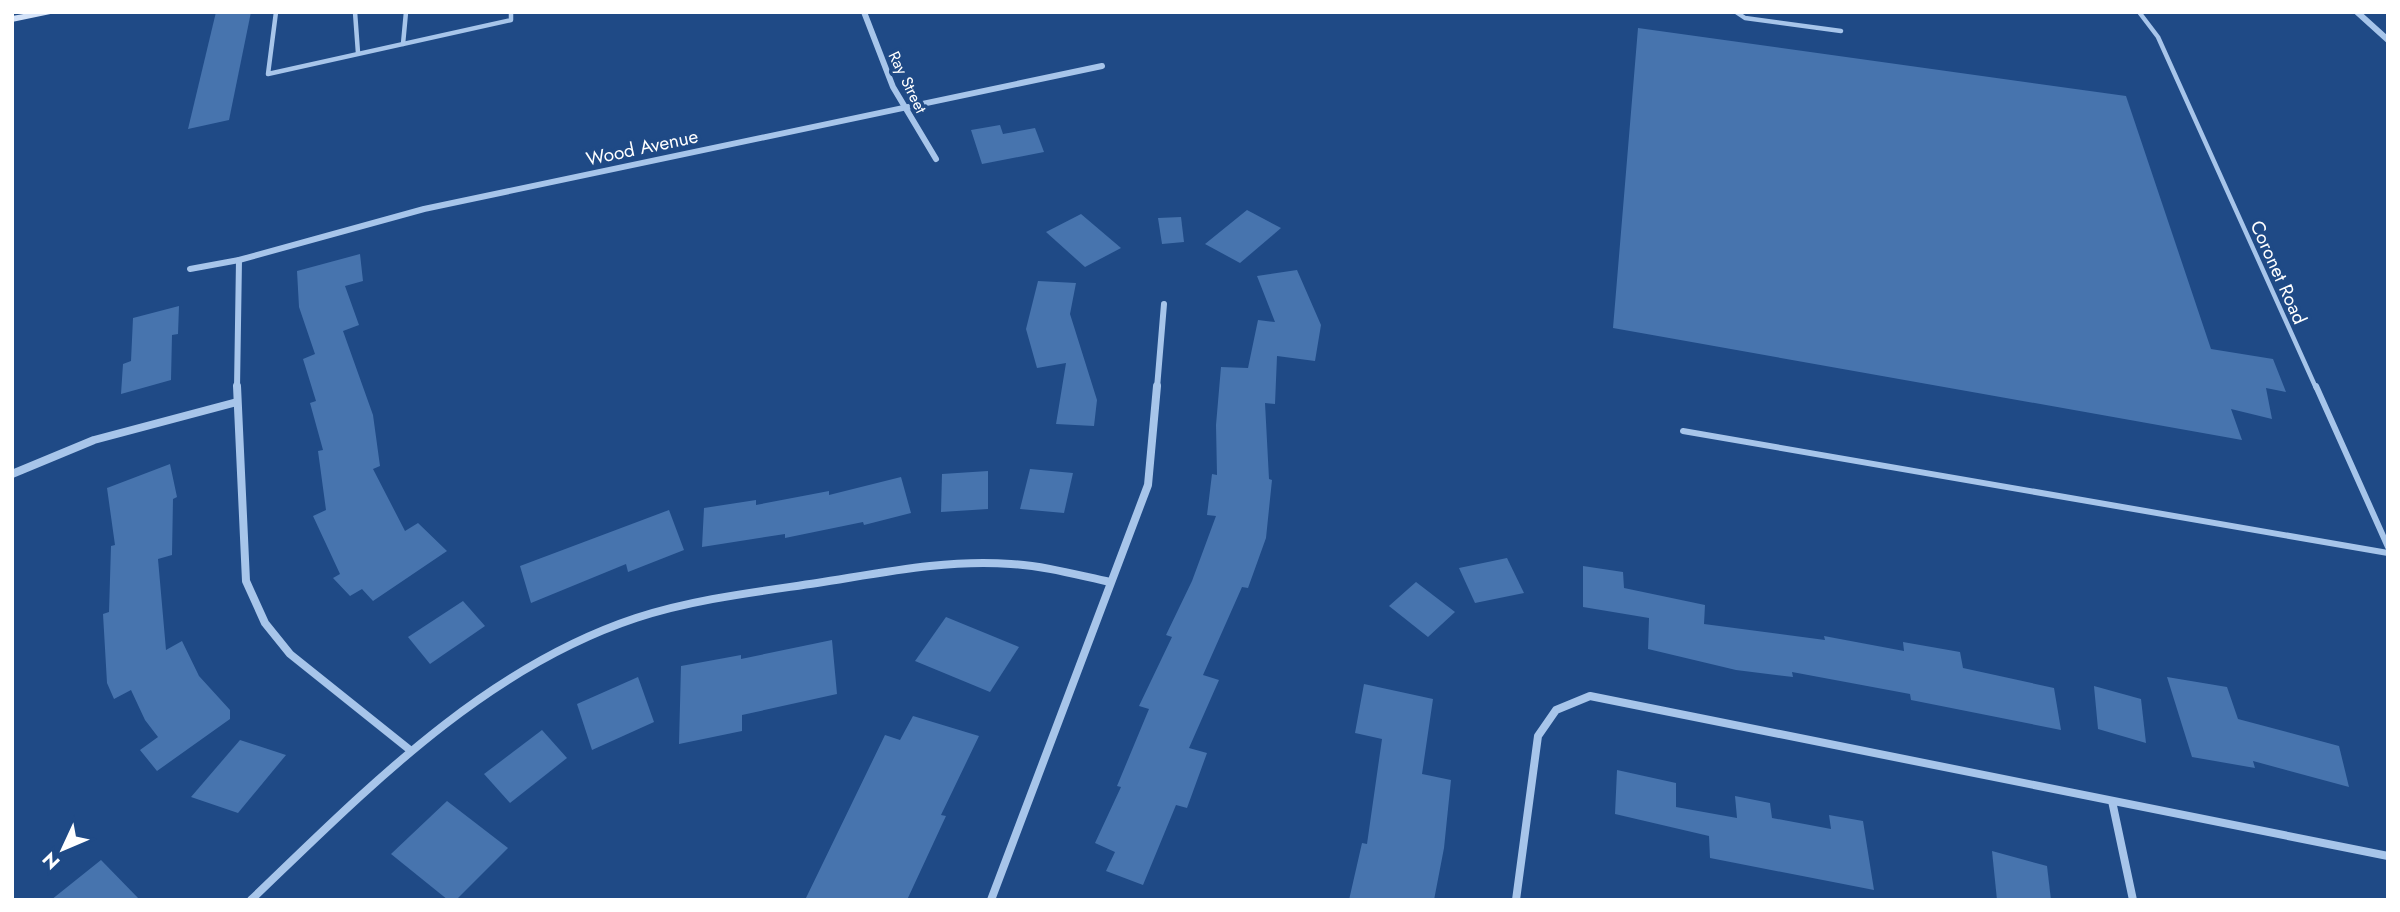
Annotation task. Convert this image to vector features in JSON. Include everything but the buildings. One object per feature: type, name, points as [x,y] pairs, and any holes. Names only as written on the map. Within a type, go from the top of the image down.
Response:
[{"type":"main road","points":[[12,19],[55,12]]},
{"type":"street","name":"Ray Street","points":[[864,12],[893,87],[936,159]]},
{"type":"street","points":[[2357,12],[2388,40]]},
{"type":"street","name":"Wood Avenue","points":[[190,269],[239,260],[424,209],[1102,66]]},
{"type":"street","points":[[239,260],[237,402],[246,581],[265,623],[290,654],[411,750]]},
{"type":"street","points":[[990,900],[1148,485],[1164,304]]},
{"type":"street","points":[[12,474],[94,440],[237,402]]},
{"type":"street","points":[[251,900],[411,750],[547,656],[611,626],[685,604],[928,566],[998,563],[1110,582]]},
{"type":"street","points":[[1516,900],[1538,736],[1556,710],[1590,696],[2388,856]]},
{"type":"street","points":[[2112,801],[2133,900]]},
{"type":"lane","points":[[276,12],[268,74],[511,20],[511,12]]},
{"type":"lane","points":[[355,12],[358,53]]},
{"type":"lane","points":[[403,44],[406,12]]},
{"type":"lane","points":[[1736,12],[1745,18],[1841,31]]},
{"type":"lane","name":"Coronet Road","points":[[2139,12],[2158,37],[2388,547]]},
{"type":"lane","points":[[1683,431],[2388,553]]}]
